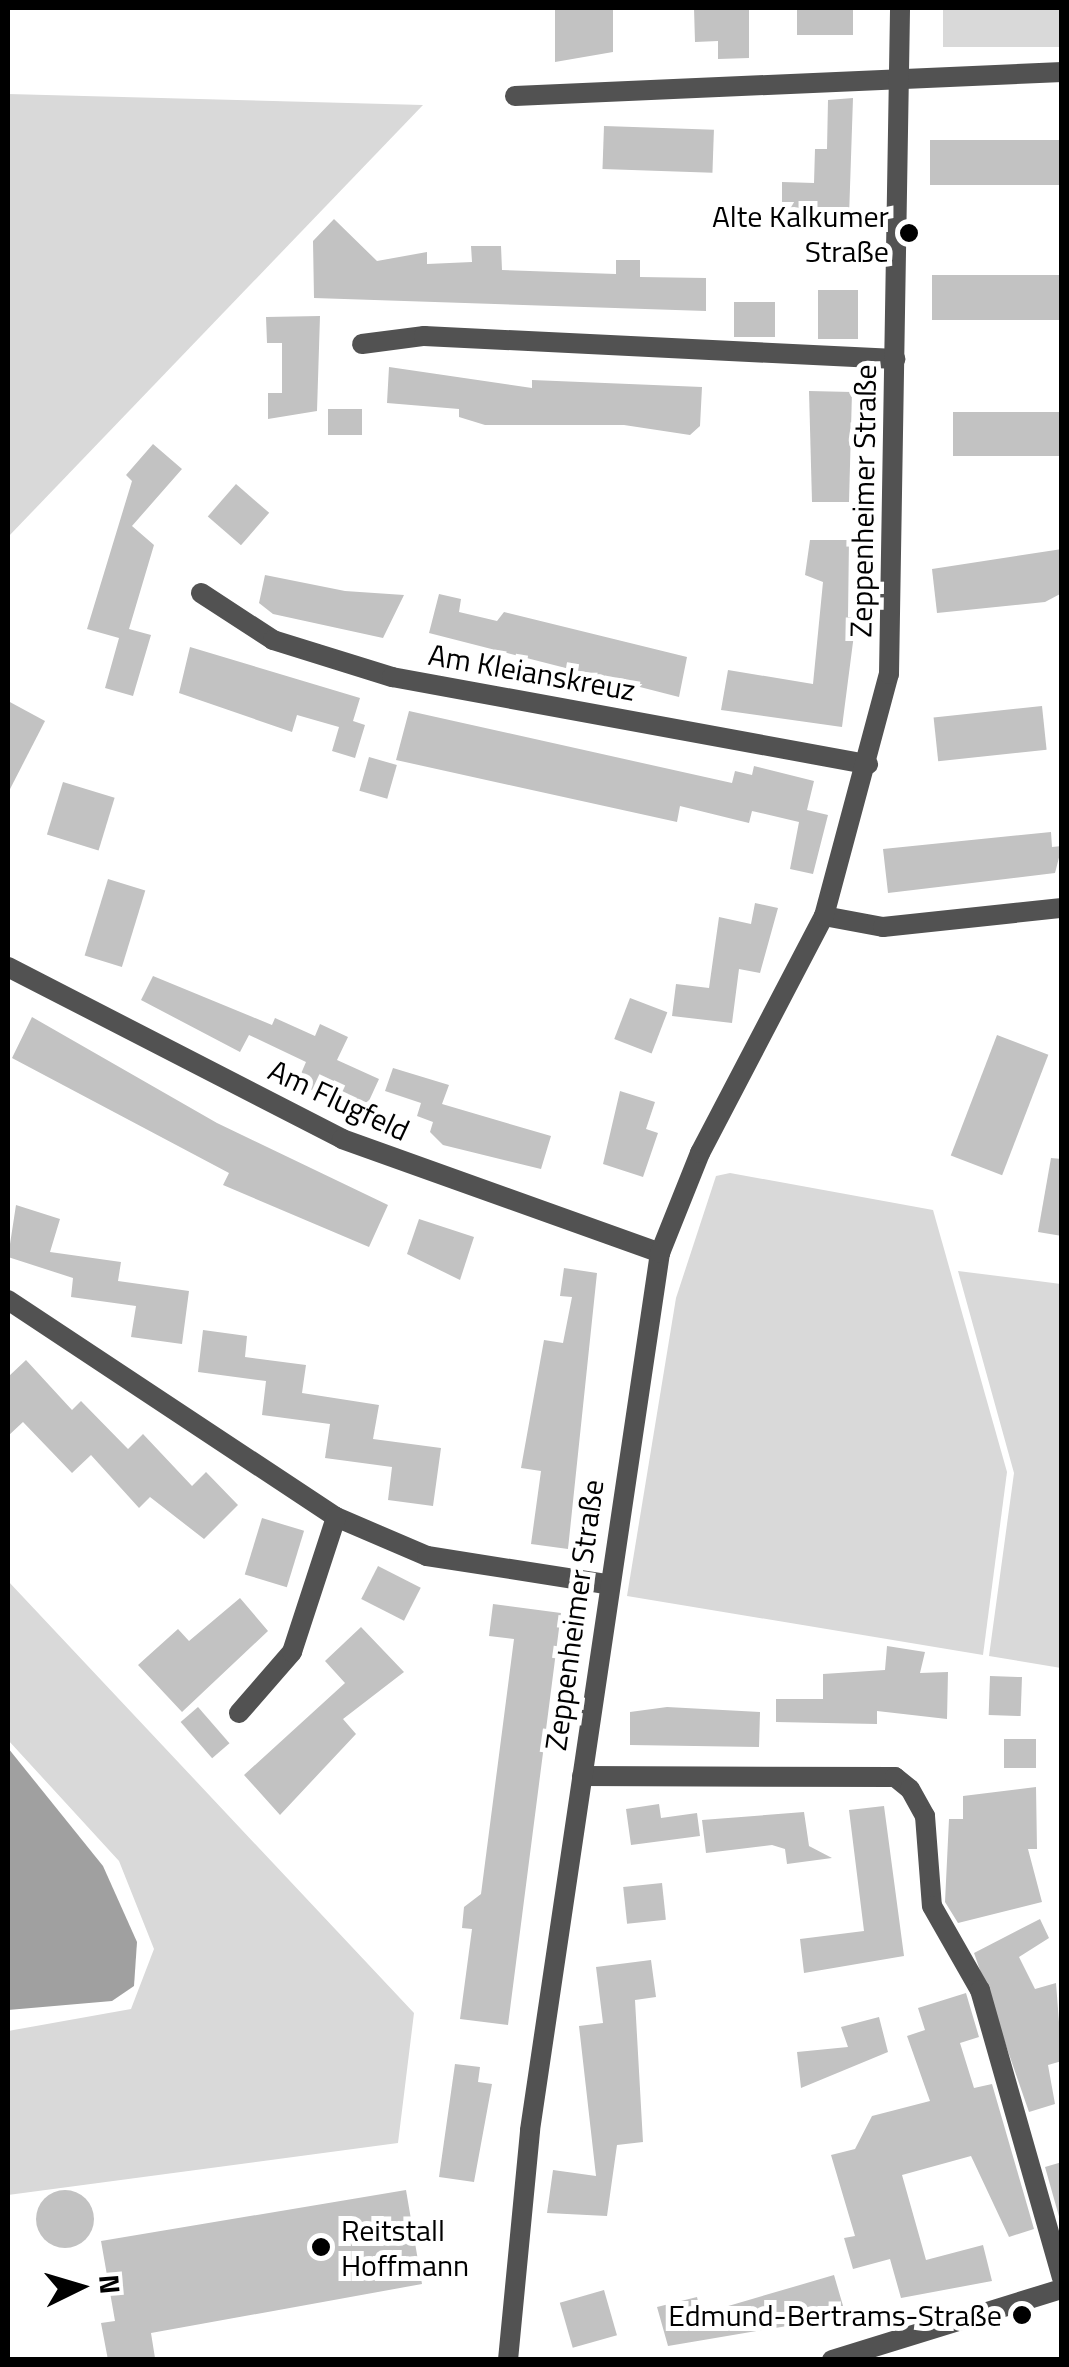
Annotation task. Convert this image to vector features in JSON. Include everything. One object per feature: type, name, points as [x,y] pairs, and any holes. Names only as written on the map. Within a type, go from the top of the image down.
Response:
[{"type":"street","name":"Zeppenheimer Straße","points":[[508,2360],[606,1584],[660,1252],[700,1153],[824,916],[868,764],[892,634],[900,8]]},
{"type":"street","points":[[515,96],[766,92],[900,78],[1062,72]]},
{"type":"street","points":[[362,344],[424,336],[895,359]]},
{"type":"street","name":"Am Kleianskreuz","points":[[201,593],[273,640],[392,676],[868,764]]},
{"type":"street","points":[[824,916],[883,927],[1062,908]]},
{"type":"street","name":"Am Flugfeld","points":[[8,967],[342,1139],[660,1252]]},
{"type":"street","points":[[8,1300],[336,1516],[428,1556],[606,1584]]},
{"type":"street","points":[[239,1713],[292,1652],[336,1516]]},
{"type":"street","points":[[582,1776],[895,1777],[910,1789],[925,1816],[932,1906],[980,1990],[1062,2278]]},
{"type":"street","points":[[832,2360],[1062,2289]]},
{"type":"shaded area","points":[[943,8],[1061,8],[1061,47],[943,47]]},
{"type":"shaded area","points":[[8,94],[423,105],[8,537]]},
{"type":"shaded area","points":[[730,1173],[933,1210],[1007,1472],[983,1655],[627,1596],[676,1298],[716,1176]]},
{"type":"shaded area","points":[[958,1271],[1061,1284],[1061,1668],[989,1656],[1014,1473]]},
{"type":"shaded area","points":[[8,1581],[414,2013],[398,2143],[8,2195],[8,2031],[131,2009],[154,1949],[119,1861],[8,1740]]},
{"type":"shaded area","points":[[8,1748],[103,1866],[137,1942],[134,1986],[112,2001],[8,2010]]},
{"type":"building","points":[[555,8],[613,8],[613,52],[555,62]]},
{"type":"building","points":[[694,8],[749,8],[749,58],[718,59],[718,41],[695,42]]},
{"type":"building","points":[[797,8],[853,8],[853,35],[797,35]]},
{"type":"building","points":[[853,98],[849,217],[782,216],[782,182],[814,183],[815,149],[827,149],[828,100]]},
{"type":"building","points":[[604,126],[714,130],[712,173],[602,169]]},
{"type":"building","points":[[930,140],[1062,140],[1062,185],[930,185]]},
{"type":"building","points":[[334,219],[377,261],[427,252],[427,264],[472,262],[471,246],[501,246],[502,270],[616,274],[616,260],[640,260],[640,277],[706,278],[706,311],[314,298],[313,241]]},
{"type":"building","points":[[932,275],[1062,275],[1062,320],[932,320]]},
{"type":"building","points":[[818,290],[858,290],[858,339],[818,339]]},
{"type":"building","points":[[734,302],[775,302],[775,337],[734,337]]},
{"type":"building","points":[[320,316],[317,411],[268,419],[268,393],[282,393],[282,343],[267,343],[266,317]]},
{"type":"building","points":[[389,367],[532,388],[532,380],[702,387],[700,426],[690,435],[624,425],[485,425],[459,417],[459,409],[387,403]]},
{"type":"building","points":[[809,391],[852,392],[849,502],[812,502]]},
{"type":"building","points":[[328,409],[362,409],[362,435],[328,435]]},
{"type":"building","points":[[953,412],[1062,412],[1062,456],[953,456]]},
{"type":"building","points":[[153,444],[182,469],[132,526],[154,545],[129,629],[151,635],[133,696],[105,688],[119,638],[87,629],[132,481],[126,475]]},
{"type":"building","points":[[236,484],[269,513],[241,545],[208,516]]},
{"type":"building","points":[[810,540],[849,540],[848,617],[856,619],[842,727],[721,710],[728,670],[813,684],[823,582],[805,575]]},
{"type":"building","points":[[1062,549],[1062,593],[1045,602],[937,613],[932,569]]},
{"type":"building","points":[[265,575],[345,591],[404,595],[383,638],[273,614],[259,603]]},
{"type":"building","points":[[439,594],[461,599],[459,612],[497,621],[504,612],[687,657],[679,697],[429,633]]},
{"type":"building","points":[[190,647],[360,698],[353,721],[365,725],[355,758],[332,751],[339,727],[297,715],[292,732],[179,693]]},
{"type":"building","points":[[8,701],[45,721],[8,793]]},
{"type":"building","points":[[1042,706],[1047,750],[938,761],[934,717]]},
{"type":"building","points":[[409,711],[732,783],[735,771],[752,775],[754,766],[814,781],[807,810],[828,815],[813,874],[790,869],[799,822],[752,811],[749,823],[680,806],[677,822],[396,760]]},
{"type":"building","points":[[369,757],[397,765],[387,799],[359,791]]},
{"type":"building","points":[[63,782],[115,798],[99,850],[47,835]]},
{"type":"building","points":[[1051,832],[1052,847],[1062,846],[1055,873],[888,893],[883,849]]},
{"type":"building","points":[[108,879],[145,890],[122,967],[85,956]]},
{"type":"building","points":[[755,903],[778,908],[760,973],[739,969],[732,1023],[672,1016],[676,984],[709,988],[719,917],[751,924]]},
{"type":"building","points":[[153,976],[272,1025],[275,1018],[315,1036],[320,1024],[348,1037],[337,1060],[379,1079],[363,1114],[297,1083],[306,1062],[249,1035],[240,1052],[141,1000]]},
{"type":"building","points":[[630,998],[667,1012],[652,1053],[614,1039]]},
{"type":"building","points":[[32,1017],[217,1123],[388,1205],[369,1247],[223,1185],[229,1173],[12,1058]]},
{"type":"building","points":[[997,1035],[1048,1055],[1002,1175],[951,1155]]},
{"type":"building","points":[[393,1068],[449,1085],[442,1104],[551,1136],[541,1169],[443,1145],[430,1132],[433,1122],[417,1116],[421,1103],[385,1091]]},
{"type":"building","points":[[620,1091],[655,1102],[646,1129],[658,1133],[643,1177],[603,1164]]},
{"type":"building","points":[[1051,1158],[1062,1159],[1062,1236],[1038,1232]]},
{"type":"building","points":[[16,1205],[60,1219],[50,1252],[121,1262],[118,1281],[189,1291],[182,1344],[131,1337],[136,1306],[71,1297],[73,1278],[8,1257]]},
{"type":"building","points":[[419,1219],[474,1237],[460,1280],[407,1254]]},
{"type":"building","points":[[564,1268],[597,1273],[568,1549],[531,1544],[541,1471],[521,1468],[544,1340],[563,1343],[572,1297],[560,1296]]},
{"type":"building","points":[[203,1330],[247,1336],[245,1357],[306,1365],[302,1393],[379,1405],[373,1439],[441,1448],[433,1506],[388,1500],[392,1467],[325,1458],[330,1424],[262,1415],[266,1381],[198,1372]]},
{"type":"building","points":[[26,1360],[72,1410],[81,1401],[128,1449],[143,1434],[192,1486],[206,1472],[238,1505],[204,1539],[150,1497],[139,1508],[91,1455],[72,1473],[23,1422],[8,1436],[8,1377]]},
{"type":"building","points":[[262,1518],[304,1531],[287,1587],[245,1574]]},
{"type":"building","points":[[378,1566],[421,1588],[404,1621],[361,1599]]},
{"type":"building","points":[[240,1598],[268,1631],[182,1712],[138,1665],[178,1629],[189,1641]]},
{"type":"building","points":[[493,1604],[561,1613],[508,2025],[460,2019],[472,1929],[462,1928],[464,1907],[481,1894],[514,1639],[489,1636]]},
{"type":"building","points":[[361,1627],[404,1672],[343,1719],[356,1734],[280,1815],[244,1775],[345,1683],[325,1661]]},
{"type":"building","points":[[887,1646],[925,1652],[920,1673],[948,1672],[947,1719],[877,1711],[877,1724],[776,1722],[776,1699],[823,1699],[823,1674],[885,1670]]},
{"type":"building","points":[[990,1676],[1022,1677],[1021,1716],[989,1715]]},
{"type":"building","points":[[198,1707],[229,1743],[212,1758],[181,1722]]},
{"type":"building","points":[[667,1707],[760,1712],[759,1747],[630,1745],[630,1712]]},
{"type":"building","points":[[1004,1739],[1036,1739],[1036,1768],[1004,1768]]},
{"type":"building","points":[[1036,1787],[1037,1849],[1028,1849],[1042,1902],[958,1923],[945,1902],[949,1819],[963,1819],[963,1796]]},
{"type":"building","points":[[659,1804],[661,1818],[697,1813],[700,1836],[631,1845],[626,1809]]},
{"type":"building","points":[[884,1806],[904,1956],[804,1973],[800,1939],[864,1931],[849,1810]]},
{"type":"building","points":[[804,1812],[809,1846],[832,1858],[787,1864],[785,1849],[772,1845],[706,1853],[702,1820]]},
{"type":"building","points":[[662,1883],[666,1920],[627,1924],[623,1887]]},
{"type":"building","points":[[1040,1919],[1049,1938],[1019,1957],[1035,1989],[1056,1983],[1062,2061],[1048,2065],[1055,2104],[1029,2112],[974,1953]]},
{"type":"building","points":[[651,1960],[656,1997],[635,2000],[643,2142],[617,2145],[607,2216],[547,2213],[553,2170],[596,2176],[579,2026],[603,2023],[596,1967]]},
{"type":"building","points":[[966,1993],[979,2037],[960,2043],[974,2088],[992,2084],[1034,2229],[1009,2237],[971,2156],[902,2175],[926,2260],[983,2245],[992,2281],[901,2298],[890,2259],[853,2269],[844,2238],[855,2236],[831,2155],[855,2149],[872,2116],[930,2101],[907,2036],[925,2030],[918,2008]]},
{"type":"building","points":[[879,2017],[888,2052],[801,2088],[797,2052],[848,2047],[841,2027]]},
{"type":"building","points":[[455,2064],[480,2067],[478,2082],[492,2084],[474,2182],[439,2177]]},
{"type":"building","points":[[1062,2162],[1062,2219],[1060,2220],[1045,2167]]},
{"type":"building","points":[[65,2190],[85,2199],[94,2219],[85,2239],[65,2248],[45,2239],[36,2219],[45,2199]]},
{"type":"building","points":[[406,2190],[422,2284],[151,2333],[155,2358],[108,2360],[101,2323],[115,2321],[101,2241]]},
{"type":"building","points":[[834,2275],[846,2316],[668,2346],[657,2307],[697,2297],[701,2314]]},
{"type":"building","points":[[604,2290],[617,2335],[573,2348],[560,2303]]},
{"type":"place","name":"Alte Kalkumer Straße","points":[[909,233]]},
{"type":"place","name":"Reitstall Hoffmann","points":[[321,2247]]},
{"type":"place","name":"Edmund-Bertrams-Straße","points":[[1022,2315]]}]
